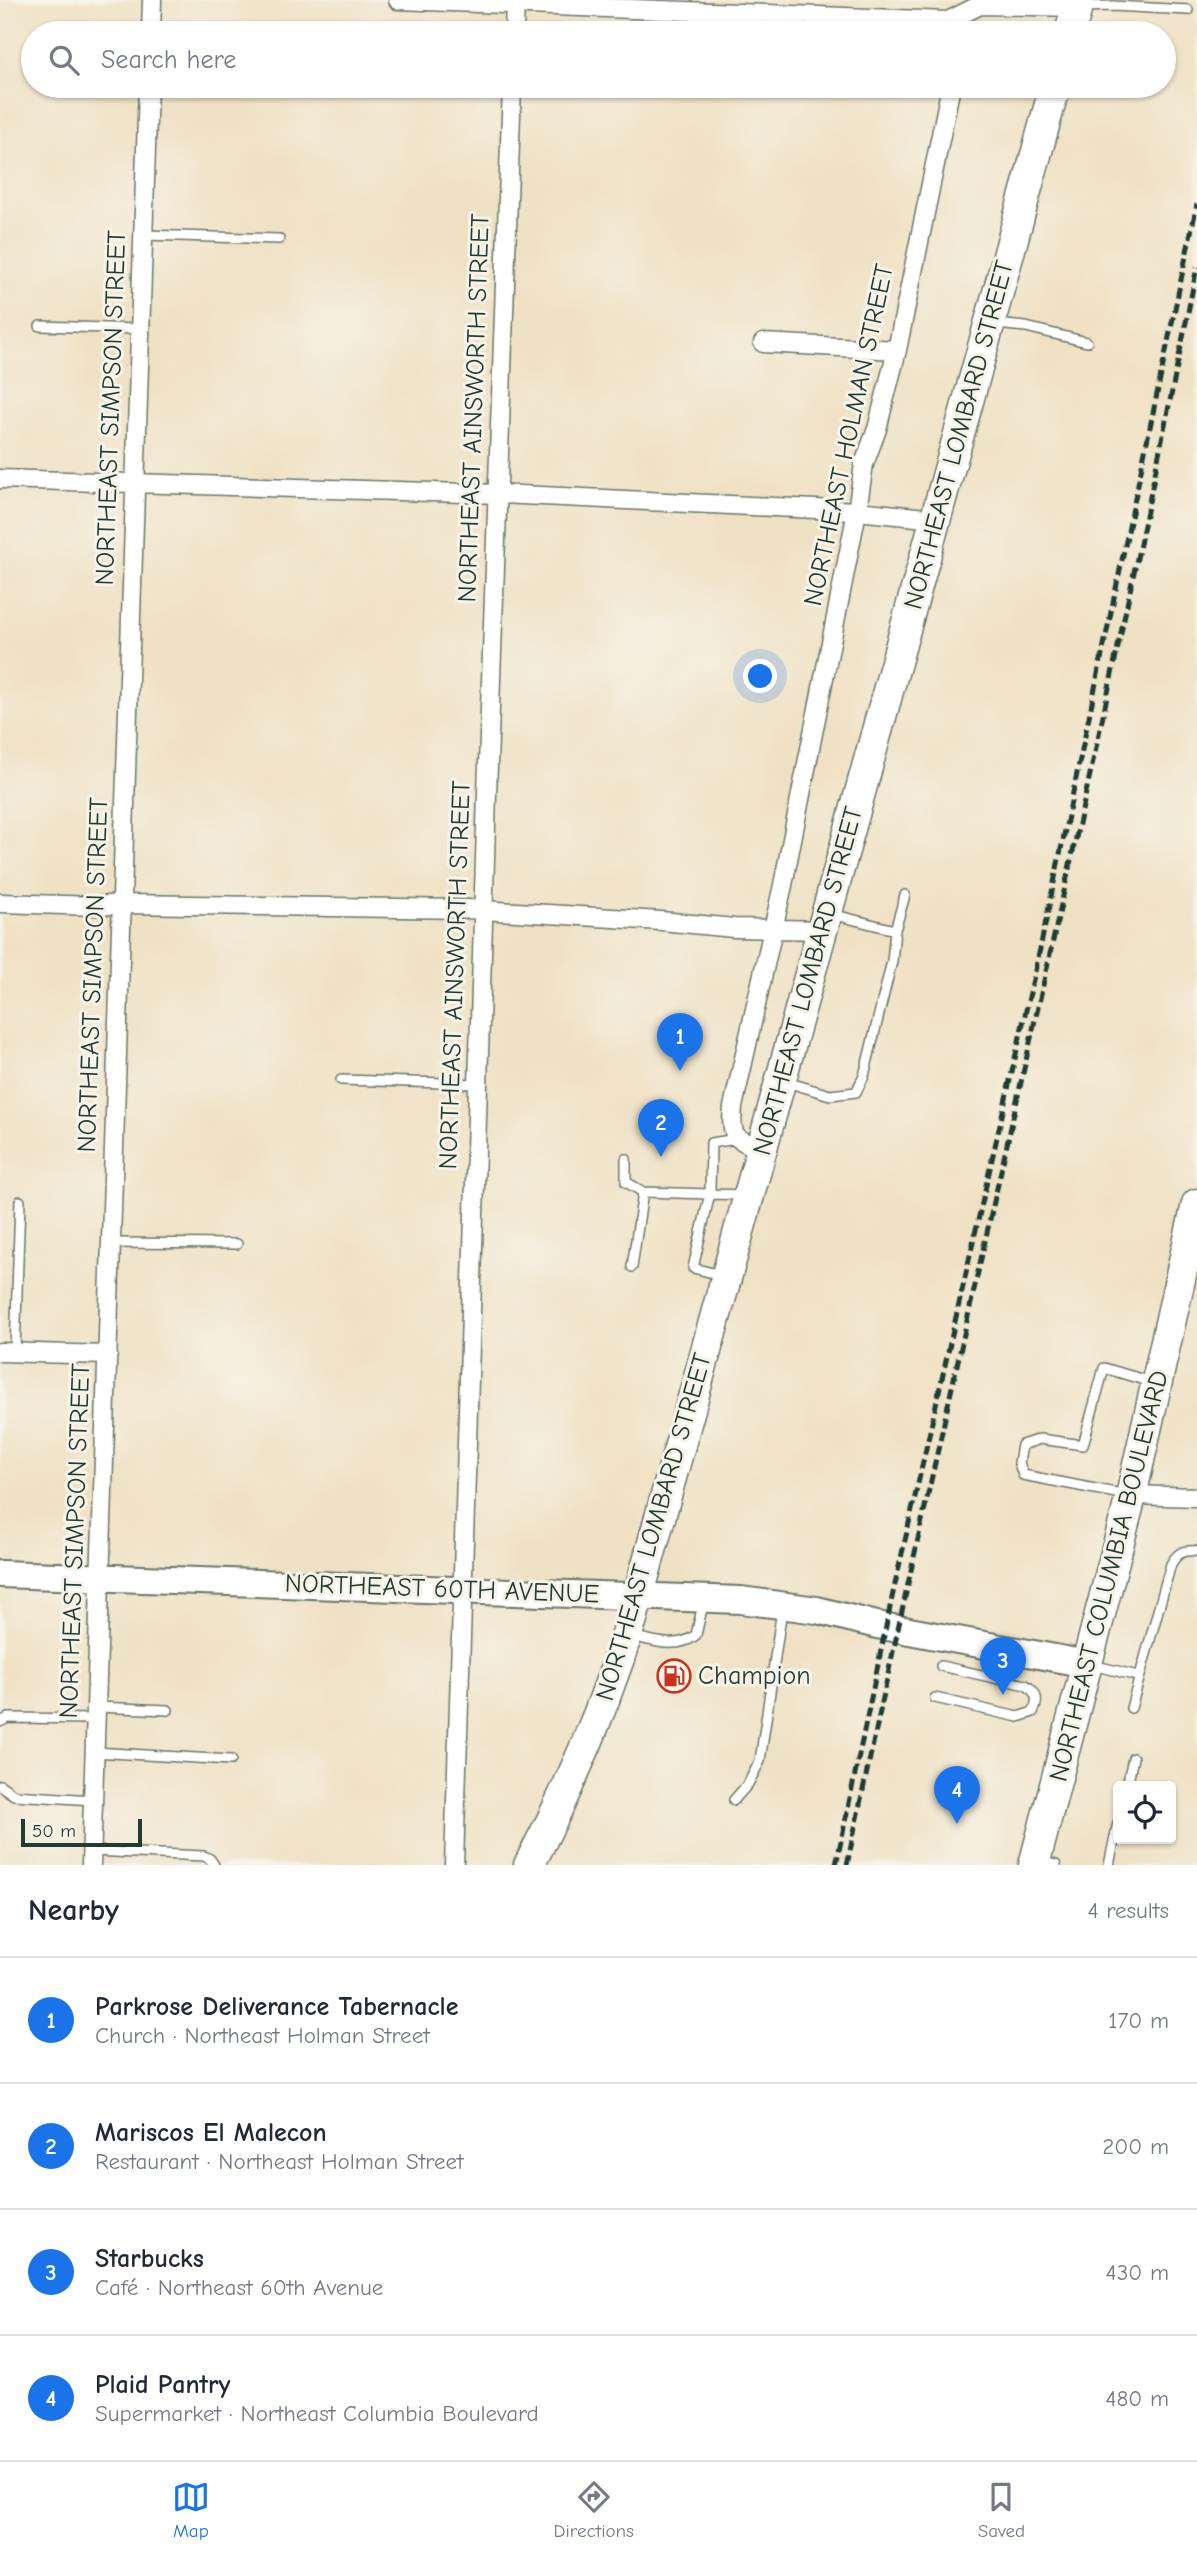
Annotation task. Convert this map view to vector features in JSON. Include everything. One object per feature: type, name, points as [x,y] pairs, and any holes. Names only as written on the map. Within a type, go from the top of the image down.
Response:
[{"type":"main road","name":"NORTHEAST LOMBARD STREET","points":[[529,1865],[590,1737],[627,1636],[749,1196],[750,1144],[782,1080],[1052,98]]},
{"type":"main road","name":"NORTHEAST COLUMBIA BOULEVARD","points":[[1042,1864],[1087,1664],[1158,1384],[1197,1204]]},
{"type":"street","points":[[151,21],[152,0]]},
{"type":"street","points":[[398,0],[515,2],[948,21],[968,6],[990,4],[1075,13]]},
{"type":"street","points":[[514,21],[515,2]]},
{"type":"street","name":"NORTHEAST SIMPSON STREET","points":[[91,1858],[149,98]]},
{"type":"street","name":"NORTHEAST AINSWORTH STREET","points":[[454,1865],[483,911],[512,98]]},
{"type":"street","name":"NORTHEAST HOLMAN STREET","points":[[750,1144],[733,1132],[733,1107],[764,978],[857,511],[864,464],[877,429],[897,350],[949,98]]},
{"type":"street","points":[[763,343],[897,350]]},
{"type":"street","points":[[0,479],[499,494],[857,511],[936,519]]},
{"type":"street","points":[[0,903],[418,908],[660,921],[734,928],[773,928],[825,922]]},
{"type":"street","points":[[8,1352],[108,1355]]},
{"type":"street","points":[[1131,1496],[1197,1497]]},
{"type":"street","name":"NORTHEAST 60TH AVENUE","points":[[0,1574],[638,1595],[783,1604],[1087,1664]]},
{"type":"lane","points":[[1075,13],[1114,6],[1188,10]]},
{"type":"lane","points":[[143,235],[279,239]]},
{"type":"lane","points":[[990,323],[1026,327],[1087,342]]},
{"type":"lane","points":[[40,326],[140,329]]},
{"type":"lane","points":[[782,1080],[830,1095],[856,1092],[864,1076],[905,895]]},
{"type":"lane","points":[[825,922],[895,930]]},
{"type":"lane","points":[[341,1080],[479,1084]]},
{"type":"lane","points":[[727,1276],[693,1268],[710,1193],[711,1143],[750,1144]]},
{"type":"lane","points":[[626,1159],[626,1182],[643,1192],[749,1196]]},
{"type":"lane","points":[[632,1267],[643,1192]]},
{"type":"lane","points":[[8,1352],[20,1201]]},
{"type":"lane","points":[[111,1243],[237,1244]]},
{"type":"lane","points":[[1131,1496],[1023,1475],[1019,1463],[1022,1445],[1040,1439],[1083,1445],[1104,1368],[1158,1384]]},
{"type":"lane","points":[[1131,1708],[1171,1564],[1177,1554],[1184,1550],[1197,1550]]},
{"type":"lane","points":[[627,1636],[676,1644],[686,1643],[696,1635],[704,1598]]},
{"type":"lane","points":[[734,1800],[748,1784],[760,1761],[783,1604]]},
{"type":"lane","points":[[1087,1664],[1138,1676]]},
{"type":"lane","points":[[935,1698],[1018,1717],[1032,1712],[1037,1702],[1034,1692],[1026,1685],[941,1666]]},
{"type":"lane","points":[[0,1722],[8,1718],[168,1710]]},
{"type":"lane","points":[[94,1752],[231,1760]]},
{"type":"lane","points":[[1128,1781],[1133,1758]]},
{"type":"lane","points":[[0,1785],[14,1795],[93,1800]]},
{"type":"lane","points":[[1108,1865],[1113,1844]]},
{"type":"lane","points":[[91,1858],[204,1856],[214,1865]]},
{"type":"railway","points":[[836,1865],[893,1593],[1040,949],[1197,204]]},
{"type":"railway","points":[[847,1865],[1113,667],[1197,267]]},
{"type":"place","name":"Parkrose Deliverance Tabernacle","points":[[680,1071]]},
{"type":"place","name":"Mariscos El Malecon","points":[[661,1157]]},
{"type":"place","name":"Champion","points":[[674,1676]]},
{"type":"place","name":"Starbucks","points":[[1003,1695]]},
{"type":"place","name":"Plaid Pantry","points":[[957,1824]]}]
